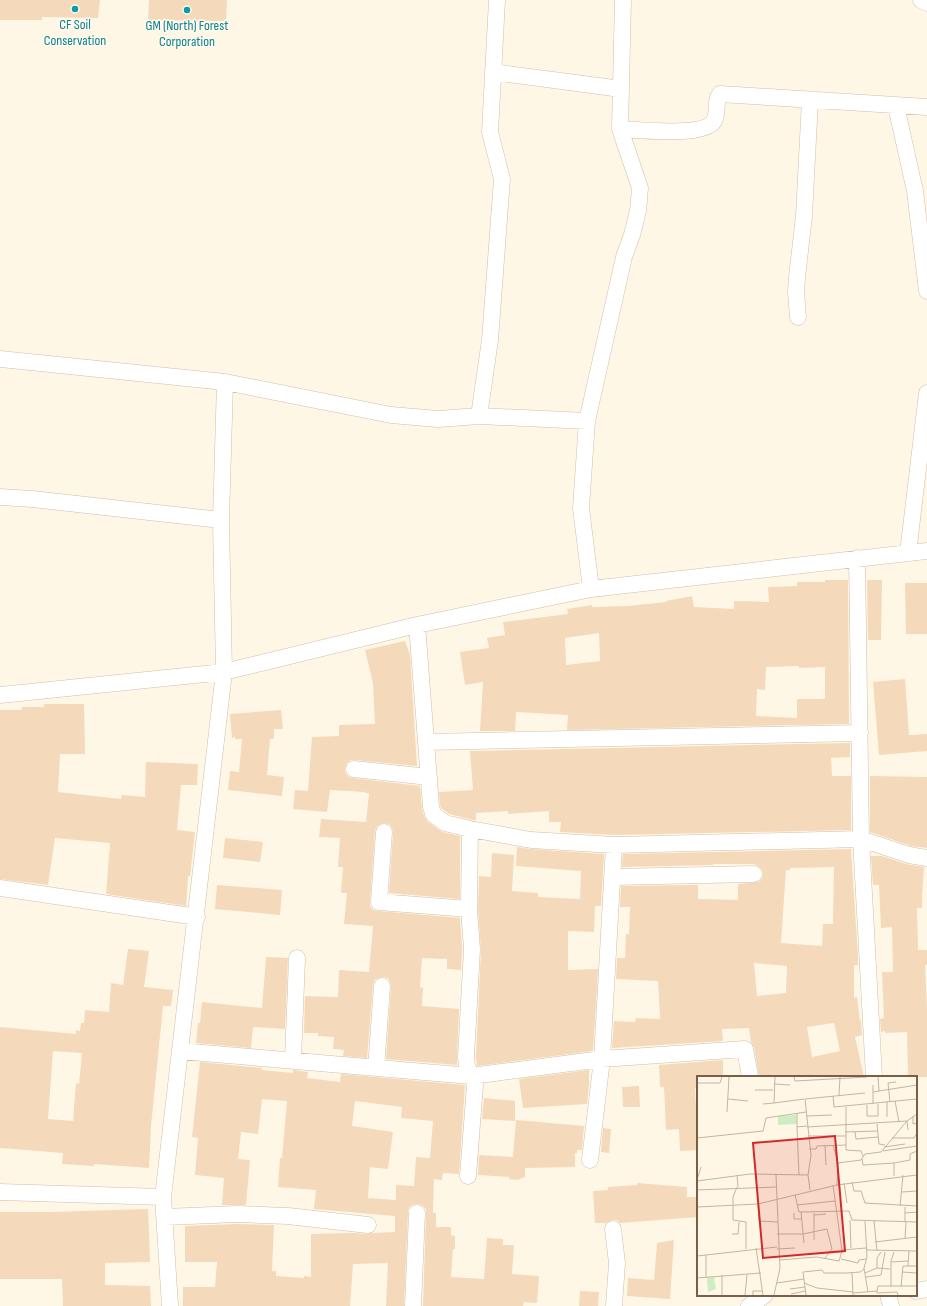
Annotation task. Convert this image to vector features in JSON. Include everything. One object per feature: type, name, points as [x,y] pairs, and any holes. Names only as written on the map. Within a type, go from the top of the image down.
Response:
[{"type":"street","points":[[479,416],[490,340],[502,179],[490,132],[497,0]]},
{"type":"street","points":[[591,589],[581,508],[587,421],[624,257],[632,235],[640,188],[620,129],[623,0]]},
{"type":"street","points":[[920,0],[927,3]]},
{"type":"street","points":[[493,72],[621,89]]},
{"type":"street","points":[[620,129],[680,131],[696,130],[706,127],[714,121],[716,115],[717,98],[720,94],[927,107]]},
{"type":"street","points":[[798,317],[797,277],[804,216],[810,100]]},
{"type":"street","points":[[896,106],[914,191],[927,291]]},
{"type":"street","points":[[0,359],[225,382],[391,415],[438,419],[479,416],[587,421]]},
{"type":"street","points":[[170,1306],[163,1197],[197,917],[224,672],[221,520],[225,382]]},
{"type":"street","points":[[908,553],[927,393]]},
{"type":"street","points":[[0,497],[32,499],[221,520]]},
{"type":"street","points":[[0,695],[224,672],[417,625],[591,589],[927,551]]},
{"type":"street","points":[[857,558],[860,839],[874,1076]]},
{"type":"street","points":[[417,625],[431,806],[433,814],[445,823],[531,840],[614,845],[860,839],[909,855],[927,858]]},
{"type":"street","points":[[426,742],[860,733]]},
{"type":"street","points":[[354,769],[429,777]]},
{"type":"street","points":[[468,1176],[475,1085],[467,1066],[466,1057],[472,949],[469,909],[470,829]]},
{"type":"street","points":[[384,832],[379,902],[469,909]]},
{"type":"street","points":[[590,1160],[602,1059],[614,845]]},
{"type":"street","points":[[613,877],[754,874]]},
{"type":"street","points":[[0,888],[197,917]]},
{"type":"street","points":[[293,1060],[297,958]]},
{"type":"street","points":[[376,1068],[382,986]]},
{"type":"street","points":[[180,1051],[471,1076],[602,1059],[745,1049],[750,1076]]},
{"type":"street","points":[[0,1192],[163,1197]]},
{"type":"street","points":[[413,1306],[417,1213]]},
{"type":"street","points":[[165,1217],[237,1214],[288,1216],[368,1225]]},
{"type":"street","points":[[613,1229],[617,1263],[614,1306]]},
{"type":"street","points":[[917,1291],[927,1289]]},
{"type":"street","points":[[749,1306],[764,1296]]},
{"type":"building","points":[[0,0],[100,0],[98,18],[42,17],[42,20],[0,20]]},
{"type":"building","name":"GM (North) Forest Corporation","points":[[149,0],[227,0],[226,21],[148,20]]},
{"type":"building","points":[[825,580],[848,580],[849,724],[567,730],[568,715],[516,712],[515,731],[480,731],[483,682],[465,685],[460,652],[489,648],[487,638],[505,635],[503,622],[568,614],[567,609],[592,605],[592,607],[628,606],[666,602],[692,596],[694,607],[734,609],[734,601],[769,602],[768,587],[797,586],[797,582],[825,582]],"holes":[[[599,633],[600,661],[566,665],[565,638]],[[799,666],[799,668],[825,667],[825,699],[797,699],[797,718],[756,716],[757,689],[765,690],[766,667]]]},
{"type":"building","points":[[867,580],[882,580],[881,640],[868,640]]},
{"type":"building","points":[[905,583],[927,583],[927,634],[906,634]]},
{"type":"building","points":[[405,641],[410,655],[417,766],[351,760],[347,763],[345,772],[348,776],[353,778],[420,786],[422,808],[427,821],[442,832],[460,836],[460,899],[389,893],[393,832],[389,824],[380,824],[376,827],[375,831],[370,901],[370,906],[373,910],[378,911],[460,918],[462,949],[461,970],[447,969],[447,959],[422,958],[420,987],[423,988],[422,1006],[459,1009],[457,1065],[386,1059],[391,987],[388,978],[383,977],[374,980],[367,1058],[343,1056],[344,1050],[333,1049],[334,1037],[318,1036],[318,1033],[304,1033],[305,996],[338,997],[339,970],[369,972],[373,926],[344,924],[347,893],[341,893],[343,867],[338,867],[340,838],[319,837],[321,819],[366,822],[369,793],[330,790],[327,812],[293,809],[295,790],[308,791],[312,737],[339,736],[339,725],[375,724],[373,683],[365,650]]},
{"type":"building","points":[[905,679],[909,735],[927,734],[927,751],[879,755],[873,682]]},
{"type":"building","points":[[44,704],[84,704],[85,754],[60,754],[58,792],[121,799],[122,795],[145,797],[146,762],[198,764],[197,785],[181,785],[177,830],[195,832],[190,876],[188,876],[186,906],[106,894],[110,843],[55,838],[48,885],[0,879],[0,710],[22,710],[22,707],[44,707]]},
{"type":"building","points":[[281,710],[283,729],[274,729],[274,739],[270,739],[267,775],[284,777],[282,796],[228,790],[230,771],[239,772],[242,739],[235,739],[235,737],[232,738],[230,714]]},
{"type":"building","points":[[850,743],[850,757],[831,758],[832,776],[851,776],[851,830],[614,835],[560,832],[561,822],[549,822],[549,811],[508,814],[508,811],[476,813],[476,820],[473,820],[449,814],[441,808],[440,804],[439,792],[473,790],[470,751]]},
{"type":"building","points":[[870,776],[927,777],[927,848],[911,846],[870,832]]},
{"type":"building","points":[[225,838],[263,842],[260,862],[223,858]]},
{"type":"building","points":[[517,847],[604,854],[601,906],[595,906],[594,932],[568,931],[568,970],[598,969],[593,1051],[477,1066],[476,1057],[481,950],[478,909],[479,876],[491,877],[492,853],[514,855],[512,891],[538,893],[538,897],[580,899],[581,871],[516,866]]},
{"type":"building","points":[[851,849],[858,957],[858,965],[854,965],[854,998],[857,997],[862,1035],[855,1037],[864,1076],[759,1076],[749,1028],[722,1029],[723,1041],[612,1048],[614,1021],[635,1022],[636,1018],[660,1019],[658,981],[616,979],[617,958],[625,958],[626,934],[629,934],[630,907],[620,907],[621,886],[698,885],[698,899],[738,900],[738,884],[759,882],[762,879],[763,874],[762,869],[754,864],[622,867],[623,854]],"holes":[[[834,867],[833,924],[823,924],[822,946],[781,943],[786,870],[790,870],[790,868]],[[754,963],[787,966],[786,993],[757,996]],[[834,1023],[840,1051],[812,1057],[807,1027]]]},
{"type":"building","points":[[871,856],[882,856],[906,864],[924,867],[922,908],[917,908],[918,950],[927,950],[927,965],[925,965],[927,1008],[927,1077],[908,1076],[907,1032],[881,1032],[880,1019],[884,1018],[882,972],[893,972],[892,927],[881,928],[879,885],[873,885]]},
{"type":"building","points":[[217,885],[282,890],[280,915],[215,909]]},
{"type":"building","points":[[128,949],[149,951],[144,987],[173,990],[171,1006],[163,1006],[151,1126],[149,1168],[94,1164],[94,1166],[62,1164],[63,1153],[0,1148],[0,1027],[76,1034],[76,1030],[80,1031],[81,1023],[84,1023],[85,1010],[109,1012],[111,983],[123,985]],"holes":[[[53,1051],[82,1053],[79,1084],[76,1083],[73,1121],[48,1119]]]},
{"type":"building","points":[[266,957],[288,958],[285,1029],[253,1027],[251,1048],[196,1043],[202,1002],[262,1008]]},
{"type":"building","points":[[723,1060],[723,1076],[697,1076],[697,1088],[695,1088],[697,1150],[680,1151],[679,1129],[666,1130],[664,1087],[660,1087],[659,1065]]},
{"type":"building","points":[[200,1062],[262,1068],[262,1070],[293,1073],[293,1070],[308,1072],[307,1078],[340,1082],[341,1074],[465,1085],[459,1174],[443,1173],[442,1180],[434,1179],[433,1213],[436,1213],[436,1227],[451,1227],[451,1235],[455,1236],[455,1249],[453,1249],[451,1277],[484,1279],[487,1238],[503,1239],[503,1245],[514,1245],[512,1274],[539,1276],[537,1303],[524,1302],[523,1306],[423,1306],[426,1209],[422,1205],[417,1204],[412,1205],[409,1208],[408,1213],[404,1306],[386,1306],[388,1263],[353,1264],[350,1306],[183,1306],[183,1287],[215,1287],[217,1262],[185,1262],[185,1226],[237,1224],[274,1225],[272,1271],[276,1271],[276,1276],[304,1278],[304,1276],[311,1277],[311,1234],[367,1234],[395,1232],[395,1216],[314,1209],[316,1190],[278,1187],[287,1101],[262,1099],[258,1134],[241,1132],[238,1159],[250,1160],[246,1205],[222,1205],[224,1178],[195,1175],[198,1138],[192,1137]],"holes":[[[355,1101],[402,1107],[401,1118],[433,1121],[430,1158],[416,1157],[414,1186],[396,1185],[396,1200],[368,1198],[370,1167],[388,1169],[393,1132],[352,1126]]]},
{"type":"building","points":[[589,1070],[587,1104],[523,1108],[519,1079]]},
{"type":"building","points":[[639,1086],[640,1107],[623,1107],[622,1087]]},
{"type":"building","points":[[484,1098],[515,1101],[515,1121],[482,1119]]},
{"type":"building","points":[[516,1120],[584,1126],[582,1150],[577,1150],[577,1153],[575,1153],[575,1167],[525,1168],[525,1177],[517,1180],[509,1179],[509,1177],[478,1175],[479,1155],[513,1157]]},
{"type":"building","points":[[603,1128],[611,1129],[609,1153],[601,1152]]},
{"type":"building","points":[[637,1183],[687,1187],[687,1197],[697,1197],[697,1217],[620,1223],[617,1220],[612,1220],[606,1223],[595,1223],[593,1191],[608,1190],[608,1187],[637,1185]]},
{"type":"building","points":[[148,1209],[150,1262],[105,1263],[105,1285],[150,1286],[151,1306],[63,1306],[62,1279],[0,1279],[0,1212]]},
{"type":"building","points":[[674,1240],[670,1299],[627,1296],[628,1278],[654,1280],[657,1243]]},
{"type":"building","points":[[580,1291],[599,1292],[598,1306],[579,1306]]},
{"type":"place","name":"CF Soil Conservation","points":[[75,9]]},
{"type":"place","name":"GM (North) Forest Corporation","points":[[187,10]]}]
